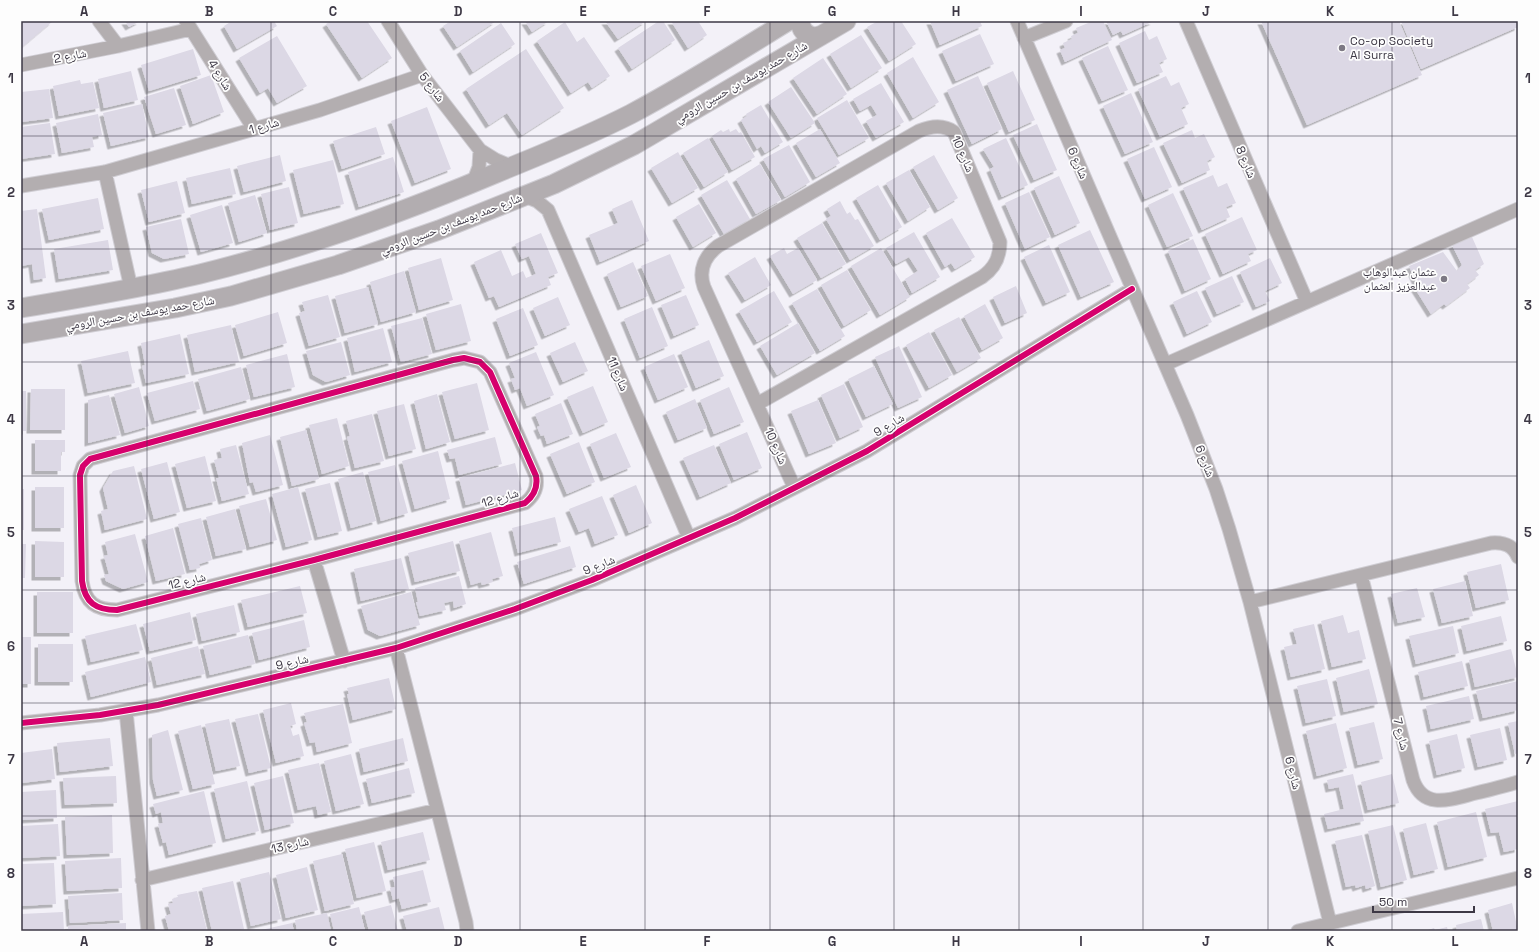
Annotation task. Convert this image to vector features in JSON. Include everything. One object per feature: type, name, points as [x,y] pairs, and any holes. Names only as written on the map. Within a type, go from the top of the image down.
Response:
[{"type":"street","points":[[99,21],[118,46]]},
{"type":"street","name":"شارع 5","points":[[388,21],[422,75],[480,150],[496,160],[514,167]]},
{"type":"street","points":[[800,21],[803,30],[808,35],[815,37],[822,35]]},
{"type":"street","name":"شارع حمد يوسف بن حسين الرومي","points":[[21,334],[175,308],[258,289],[384,250],[554,184],[634,145],[846,21]]},
{"type":"street","name":"شارع 6","points":[[1017,21],[1132,289],[1166,364],[1216,489],[1250,602],[1330,923]]},
{"type":"street","points":[[1024,38],[1066,21]]},
{"type":"street","name":"شارع 8","points":[[1186,21],[1307,302]]},
{"type":"street","name":"شارع 2","points":[[21,65],[118,46],[188,25]]},
{"type":"street","name":"شارع 4","points":[[188,25],[254,129]]},
{"type":"street","points":[[780,26],[780,33],[788,43],[787,51],[783,58]]},
{"type":"street","points":[[21,308],[198,274],[293,247],[390,216],[514,167],[583,137],[680,87],[780,26]]},
{"type":"street","name":"شارع 1","points":[[21,186],[105,172],[354,99],[422,75]]},
{"type":"street","name":"شارع 10","points":[[757,404],[982,277],[994,267],[999,256],[1000,242],[954,132],[950,129],[938,126],[919,131],[718,246],[708,255],[702,271],[702,283],[794,487]]},
{"type":"street","points":[[473,183],[478,167],[480,150]]},
{"type":"street","points":[[105,172],[131,288]]},
{"type":"street","points":[[525,196],[537,201],[548,210],[554,184]]},
{"type":"street","points":[[1166,364],[1518,208]]},
{"type":"street","name":"شارع 11","points":[[548,210],[689,538]]},
{"type":"street","points":[[293,247],[286,253],[283,263],[290,274],[299,276]]},
{"type":"street","points":[[253,259],[262,263],[267,272],[266,282],[258,289]]},
{"type":"street","name":"شارع 9","points":[[21,723],[77,718],[126,711],[344,661],[396,648],[554,595],[632,564],[735,518],[867,451],[1132,289]]},
{"type":"street","name":"شارع 12","points":[[470,359],[484,364],[490,372],[536,476],[536,486],[531,498],[520,505],[314,560],[117,610],[100,608],[91,603],[86,596],[82,581],[81,470],[86,462],[95,457],[453,360],[470,359]]},
{"type":"street","points":[[1250,602],[1491,543],[1507,544],[1512,548],[1518,557]]},
{"type":"street","points":[[314,560],[344,661]]},
{"type":"street","name":"شارع 7","points":[[1361,575],[1413,780],[1418,790],[1426,798],[1440,801],[1518,782]]},
{"type":"street","points":[[396,648],[466,922],[467,931]]},
{"type":"street","points":[[126,711],[148,931]]},
{"type":"street","name":"شارع 13","points":[[142,880],[437,810]]},
{"type":"street","points":[[1298,931],[1518,878]]},
{"type":"building","points":[[21,21],[53,21],[21,48]]},
{"type":"building","points":[[125,21],[140,21],[129,27]]},
{"type":"building","points":[[232,21],[274,21],[277,26],[237,49],[224,26]]},
{"type":"building","points":[[331,21],[367,21],[392,58],[362,78],[326,24]]},
{"type":"building","points":[[451,21],[496,21],[457,47],[443,26]]},
{"type":"building","points":[[525,21],[549,21],[532,32]]},
{"type":"building","points":[[605,21],[646,21],[618,39]]},
{"type":"building","points":[[659,21],[663,21],[675,40],[632,69],[618,48]]},
{"type":"building","points":[[671,21],[698,21],[707,35],[688,48]]},
{"type":"building","points":[[878,21],[901,21],[916,44],[889,61],[867,27]]},
{"type":"building","points":[[930,21],[980,21],[982,26],[940,45]]},
{"type":"building","points":[[1093,21],[1103,21],[1112,40],[1065,62],[1060,50],[1065,48],[1063,43],[1072,39],[1071,36],[1078,33],[1076,28]]},
{"type":"building","points":[[1106,21],[1154,21],[1123,35],[1121,31],[1113,35]]},
{"type":"building","name":"Co-op Society Al Surra","points":[[1261,21],[1399,21],[1422,75],[1307,125]]},
{"type":"building","points":[[1401,21],[1518,21],[1518,27],[1421,69]]},
{"type":"building","points":[[565,22],[577,42],[584,37],[610,76],[592,88],[588,82],[571,93],[537,41]]},
{"type":"building","points":[[501,23],[515,44],[473,72],[460,51]]},
{"type":"building","points":[[1145,31],[1149,40],[1157,36],[1167,59],[1159,63],[1163,72],[1137,83],[1119,43]]},
{"type":"building","points":[[980,34],[994,64],[956,81],[942,51]]},
{"type":"building","points":[[861,35],[882,68],[851,88],[830,54]]},
{"type":"building","points":[[277,36],[307,86],[277,103],[268,88],[260,93],[239,58]]},
{"type":"building","points":[[1108,46],[1128,90],[1102,101],[1082,58]]},
{"type":"building","points":[[193,49],[201,75],[149,91],[141,65]]},
{"type":"building","points":[[526,49],[564,108],[522,135],[507,113],[489,125],[466,89]]},
{"type":"building","points":[[913,57],[939,102],[913,118],[887,73]]},
{"type":"building","points":[[823,58],[847,94],[817,114],[793,78]]},
{"type":"building","points":[[131,71],[138,100],[104,108],[98,79]]},
{"type":"building","points":[[1013,71],[1035,120],[1009,132],[987,83]]},
{"type":"building","points":[[211,75],[224,112],[193,124],[180,86]]},
{"type":"building","points":[[978,76],[1002,129],[972,144],[947,90]]},
{"type":"building","points":[[1166,76],[1171,86],[1179,82],[1189,104],[1181,108],[1188,124],[1160,137],[1138,89]]},
{"type":"building","points":[[80,80],[81,84],[93,82],[99,108],[59,116],[53,86]]},
{"type":"building","points":[[881,83],[904,122],[876,138],[866,121],[877,115],[871,105],[860,111],[853,99]]},
{"type":"building","points":[[791,87],[815,123],[791,138],[768,102]]},
{"type":"building","points":[[174,88],[186,125],[156,134],[144,97]]},
{"type":"building","points":[[49,89],[53,118],[21,122],[21,92]]},
{"type":"building","points":[[1131,93],[1153,142],[1125,154],[1103,106]]},
{"type":"building","points":[[847,100],[869,138],[839,155],[817,118]]},
{"type":"building","points":[[142,104],[149,137],[111,146],[103,113]]},
{"type":"building","points":[[761,105],[783,142],[765,153],[761,146],[757,149],[741,120],[747,116],[746,114]]},
{"type":"building","points":[[427,107],[451,169],[415,183],[391,121]]},
{"type":"building","points":[[98,114],[102,135],[92,137],[94,147],[62,153],[56,123]]},
{"type":"building","points":[[50,123],[55,154],[21,159],[21,127]]},
{"type":"building","points":[[1037,124],[1057,170],[1034,180],[1013,135]]},
{"type":"building","points":[[376,127],[385,154],[342,169],[333,141]]},
{"type":"building","points":[[729,129],[730,132],[736,129],[739,133],[741,132],[755,157],[732,170],[712,136],[721,130],[723,132]]},
{"type":"building","points":[[820,129],[840,163],[816,177],[796,143]]},
{"type":"building","points":[[1192,130],[1195,138],[1204,134],[1215,157],[1207,161],[1210,170],[1182,183],[1163,143]]},
{"type":"building","points":[[708,138],[728,172],[704,187],[683,153]]},
{"type":"building","points":[[1006,138],[1028,185],[1002,197],[990,169],[994,167],[983,149]]},
{"type":"building","points":[[789,145],[810,182],[785,197],[763,159]]},
{"type":"building","points":[[1154,147],[1172,187],[1145,199],[1127,159]]},
{"type":"building","points":[[678,152],[698,188],[672,203],[651,168]]},
{"type":"building","points":[[280,155],[286,181],[244,192],[237,166]]},
{"type":"building","points":[[934,155],[958,198],[938,210],[913,167]]},
{"type":"building","points":[[393,157],[404,192],[359,207],[348,172]]},
{"type":"building","points":[[333,160],[344,204],[304,214],[293,170]]},
{"type":"building","points":[[760,164],[781,200],[756,214],[736,179]]},
{"type":"building","points":[[230,168],[236,194],[192,204],[186,178]]},
{"type":"building","points":[[909,170],[930,207],[908,221],[886,183]]},
{"type":"building","points":[[1213,175],[1218,187],[1227,183],[1236,203],[1226,207],[1230,217],[1202,230],[1183,188]]},
{"type":"building","points":[[1059,176],[1080,223],[1055,235],[1034,188]]},
{"type":"building","points":[[727,180],[750,219],[724,234],[701,195]]},
{"type":"building","points":[[177,181],[185,213],[149,222],[141,190]]},
{"type":"building","points":[[878,185],[902,227],[880,240],[856,198]]},
{"type":"building","points":[[289,187],[298,223],[270,230],[261,194]]},
{"type":"building","points":[[1029,192],[1050,237],[1025,249],[1005,203]]},
{"type":"building","points":[[1173,193],[1193,236],[1167,247],[1148,205]]},
{"type":"building","points":[[255,195],[267,233],[239,242],[228,203]]},
{"type":"building","points":[[98,198],[104,229],[49,240],[42,209]]},
{"type":"building","points":[[632,200],[649,241],[600,262],[589,235],[618,223],[612,209]]},
{"type":"building","points":[[840,201],[847,214],[850,212],[855,220],[858,219],[874,246],[850,260],[826,219],[831,216],[827,209]]},
{"type":"building","points":[[699,204],[716,233],[693,247],[676,217]]},
{"type":"building","points":[[222,205],[233,243],[201,252],[190,215]]},
{"type":"building","points":[[37,209],[46,278],[34,280],[32,264],[21,266],[21,211]]},
{"type":"building","points":[[1242,217],[1257,250],[1248,254],[1251,261],[1223,274],[1205,234]]},
{"type":"building","points":[[952,218],[975,257],[955,269],[951,263],[945,267],[926,233]]},
{"type":"building","points":[[181,219],[189,254],[164,259],[152,253],[146,227]]},
{"type":"building","points":[[822,223],[846,264],[821,278],[797,238]]},
{"type":"building","points":[[1090,230],[1114,282],[1081,297],[1058,245]]},
{"type":"building","points":[[914,232],[940,277],[912,293],[905,279],[918,271],[909,257],[896,264],[886,248]]},
{"type":"building","points":[[541,233],[558,273],[548,277],[551,285],[499,307],[494,296],[489,298],[474,262],[501,250],[512,276],[523,271],[526,278],[536,274],[529,256],[522,259],[515,244]]},
{"type":"building","name":"عثمان عبدالوهاب عبدالعزيز العثمان","points":[[1472,237],[1484,264],[1475,270],[1479,275],[1467,284],[1470,288],[1446,306],[1444,304],[1431,314],[1414,287],[1417,284],[1409,266],[1443,252],[1457,271],[1462,265],[1452,245]]},
{"type":"building","points":[[1193,239],[1211,279],[1185,291],[1168,251]]},
{"type":"building","points":[[108,240],[113,270],[59,279],[54,249]]},
{"type":"building","points":[[1049,245],[1070,292],[1046,303],[1024,257]]},
{"type":"building","points":[[784,248],[787,254],[798,248],[817,280],[793,294],[770,256]]},
{"type":"building","points":[[881,248],[910,297],[880,315],[851,266]]},
{"type":"building","points":[[670,254],[685,288],[656,301],[641,266]]},
{"type":"building","points":[[755,257],[771,285],[745,300],[728,273]]},
{"type":"building","points":[[441,258],[453,300],[419,310],[408,268]]},
{"type":"building","points":[[1270,258],[1282,283],[1265,291],[1270,301],[1256,307],[1240,272]]},
{"type":"building","points":[[633,262],[648,296],[621,307],[607,274]]},
{"type":"building","points":[[847,270],[871,310],[844,326],[821,285]]},
{"type":"building","points":[[404,271],[416,312],[381,322],[370,282]]},
{"type":"building","points":[[1232,276],[1244,302],[1217,314],[1205,288]]},
{"type":"building","points":[[1016,286],[1027,313],[1005,323],[993,297]]},
{"type":"building","points":[[368,287],[378,324],[345,333],[335,296]]},
{"type":"building","points":[[817,289],[845,336],[820,351],[792,303]]},
{"type":"building","points":[[774,291],[792,322],[757,342],[739,311]]},
{"type":"building","points":[[1197,291],[1212,322],[1187,334],[1173,302]]},
{"type":"building","points":[[328,295],[340,337],[309,346],[299,313],[305,311],[302,302]]},
{"type":"building","points":[[686,295],[699,325],[674,336],[661,305]]},
{"type":"building","points":[[558,297],[570,325],[545,336],[533,308]]},
{"type":"building","points":[[461,304],[471,341],[436,350],[426,314]]},
{"type":"building","points":[[985,304],[1003,338],[982,350],[964,316]]},
{"type":"building","points":[[652,307],[668,346],[640,358],[624,319]]},
{"type":"building","points":[[523,308],[538,345],[510,356],[496,319]]},
{"type":"building","points":[[278,312],[287,343],[244,356],[235,325]]},
{"type":"building","points":[[959,317],[981,358],[957,372],[934,330]]},
{"type":"building","points":[[422,318],[432,354],[401,362],[391,326]]},
{"type":"building","points":[[798,323],[815,353],[777,375],[760,346]]},
{"type":"building","points":[[231,325],[239,362],[195,372],[187,335]]},
{"type":"building","points":[[383,328],[392,362],[355,372],[347,338]]},
{"type":"building","points":[[929,332],[952,375],[929,388],[906,345]]},
{"type":"building","points":[[180,334],[189,374],[146,383],[142,366],[145,365],[141,343]]},
{"type":"building","points":[[709,340],[724,376],[696,388],[681,352]]},
{"type":"building","points":[[341,342],[350,375],[326,382],[313,375],[306,351]]},
{"type":"building","points":[[575,342],[588,371],[563,382],[550,353]]},
{"type":"building","points":[[899,346],[922,397],[898,408],[875,357]]},
{"type":"building","points":[[128,351],[135,383],[88,393],[81,361]]},
{"type":"building","points":[[536,352],[554,395],[527,406],[520,388],[515,390],[511,379],[515,378],[509,363]]},
{"type":"building","points":[[287,354],[295,387],[254,397],[246,365]]},
{"type":"building","points":[[674,354],[688,387],[658,400],[644,367]]},
{"type":"building","points":[[874,366],[893,404],[866,417],[848,379]]},
{"type":"building","points":[[241,367],[250,399],[207,411],[198,379]]},
{"type":"building","points":[[193,381],[200,409],[155,421],[147,393]]},
{"type":"building","points":[[477,383],[489,430],[455,439],[442,392]]},
{"type":"building","points":[[844,384],[863,427],[840,438],[821,395]]},
{"type":"building","points":[[593,386],[608,422],[583,433],[567,397]]},
{"type":"building","points":[[139,387],[149,426],[125,433],[114,394]]},
{"type":"building","points":[[729,387],[744,422],[714,434],[700,400]]},
{"type":"building","points":[[31,389],[65,389],[65,430],[30,430]]},
{"type":"building","points":[[21,391],[26,391],[26,431],[21,431]]},
{"type":"building","points":[[437,394],[450,442],[426,449],[414,401]]},
{"type":"building","points":[[109,395],[120,435],[88,443],[88,400]]},
{"type":"building","points":[[695,399],[707,428],[678,440],[666,412]]},
{"type":"building","points":[[818,400],[836,443],[809,454],[791,411]]},
{"type":"building","points":[[561,403],[573,434],[547,444],[544,435],[541,436],[537,427],[540,426],[535,414]]},
{"type":"building","points":[[404,404],[416,449],[389,456],[377,411]]},
{"type":"building","points":[[372,414],[384,461],[355,468],[347,437],[350,436],[346,421]]},
{"type":"building","points":[[337,418],[349,466],[322,474],[309,425]]},
{"type":"building","points":[[306,430],[319,479],[292,486],[280,437]]},
{"type":"building","points":[[747,432],[762,468],[734,480],[719,444]]},
{"type":"building","points":[[616,433],[631,467],[604,478],[590,444]]},
{"type":"building","points":[[270,435],[283,485],[256,492],[253,482],[250,483],[242,443]]},
{"type":"building","points":[[495,437],[502,464],[459,475],[455,458],[450,459],[447,450]]},
{"type":"building","points":[[35,440],[65,440],[65,452],[61,452],[61,471],[35,471]]},
{"type":"building","points":[[579,442],[595,482],[567,494],[550,454]]},
{"type":"building","points":[[236,445],[249,494],[222,501],[216,478],[219,478],[214,460],[222,458],[220,449]]},
{"type":"building","points":[[714,445],[731,483],[700,497],[683,458]]},
{"type":"building","points":[[438,451],[450,499],[415,509],[402,461]]},
{"type":"building","points":[[205,456],[216,501],[187,508],[175,464]]},
{"type":"building","points":[[167,462],[180,512],[154,519],[141,469]]},
{"type":"building","points":[[515,463],[522,490],[466,505],[459,478]]},
{"type":"building","points":[[395,465],[408,513],[381,521],[368,472]]},
{"type":"building","points":[[134,466],[147,519],[105,530],[101,511],[108,509],[103,488],[113,471]]},
{"type":"building","points":[[363,472],[376,521],[351,528],[338,479]]},
{"type":"building","points":[[330,483],[342,531],[318,537],[305,489]]},
{"type":"building","points":[[636,485],[652,523],[629,533],[613,495]]},
{"type":"building","points":[[35,487],[64,487],[64,528],[35,528]]},
{"type":"building","points":[[298,487],[312,540],[286,547],[272,494]]},
{"type":"building","points":[[21,489],[24,489],[24,530],[21,530]]},
{"type":"building","points":[[602,496],[618,535],[595,544],[589,528],[579,532],[569,509]]},
{"type":"building","points":[[266,499],[277,540],[250,547],[239,506]]},
{"type":"building","points":[[235,509],[246,549],[216,556],[206,517]]},
{"type":"building","points":[[555,517],[561,542],[518,553],[512,528]]},
{"type":"building","points":[[201,518],[212,560],[199,564],[200,568],[190,570],[178,524]]},
{"type":"building","points":[[173,528],[185,574],[156,581],[145,536]]},
{"type":"building","points":[[491,532],[503,576],[492,579],[493,582],[482,585],[481,582],[471,585],[459,541]]},
{"type":"building","points":[[135,534],[148,582],[123,589],[106,581],[104,575],[109,574],[104,556],[108,555],[105,542]]},
{"type":"building","points":[[35,541],[64,542],[64,577],[35,577]]},
{"type":"building","points":[[453,541],[460,571],[415,582],[408,553]]},
{"type":"building","points":[[21,544],[26,544],[25,578],[21,578]]},
{"type":"building","points":[[570,546],[576,567],[524,584],[517,562]]},
{"type":"building","points":[[401,558],[409,589],[361,601],[354,569]]},
{"type":"building","points":[[1501,564],[1509,600],[1476,608],[1467,572]]},
{"type":"building","points":[[459,576],[466,604],[454,608],[453,601],[444,603],[446,610],[420,616],[416,602],[418,602],[415,588]]},
{"type":"building","points":[[1465,581],[1473,616],[1442,623],[1433,589]]},
{"type":"building","points":[[300,586],[307,613],[248,627],[241,600]]},
{"type":"building","points":[[1417,588],[1425,617],[1398,623],[1391,594]]},
{"type":"building","points":[[37,592],[73,592],[73,633],[37,633]]},
{"type":"building","points":[[411,592],[420,625],[380,636],[368,630],[361,606]]},
{"type":"building","points":[[234,605],[240,632],[202,641],[196,614]]},
{"type":"building","points":[[190,612],[196,640],[150,651],[143,624]]},
{"type":"building","points":[[1343,615],[1348,633],[1359,630],[1366,659],[1332,667],[1321,621]]},
{"type":"building","points":[[1501,616],[1507,641],[1467,651],[1461,626]]},
{"type":"building","points":[[304,620],[310,647],[259,660],[252,633]]},
{"type":"building","points":[[136,624],[143,650],[91,662],[85,636]]},
{"type":"building","points":[[1314,624],[1325,669],[1291,677],[1284,647],[1297,644],[1293,629]]},
{"type":"building","points":[[1453,626],[1459,653],[1416,664],[1409,636]]},
{"type":"building","points":[[248,635],[255,664],[210,675],[203,646]]},
{"type":"building","points":[[21,637],[31,637],[31,684],[21,684]]},
{"type":"building","points":[[38,644],[73,644],[73,682],[38,682]]},
{"type":"building","points":[[198,646],[205,674],[157,685],[151,658]]},
{"type":"building","points":[[1511,649],[1518,677],[1475,687],[1469,660]]},
{"type":"building","points":[[145,657],[151,682],[91,697],[85,672]]},
{"type":"building","points":[[1462,661],[1468,686],[1424,697],[1418,672]]},
{"type":"building","points":[[1369,669],[1378,704],[1344,712],[1336,678]]},
{"type":"building","points":[[389,678],[396,709],[353,720],[347,688]]},
{"type":"building","points":[[1327,679],[1336,716],[1306,723],[1297,686]]},
{"type":"building","points":[[1518,681],[1518,710],[1483,718],[1476,691]]},
{"type":"building","points":[[1469,696],[1474,719],[1431,729],[1426,706]]},
{"type":"building","points":[[291,703],[296,724],[290,726],[293,736],[299,734],[304,756],[276,763],[263,710]]},
{"type":"building","points":[[343,704],[352,743],[317,752],[315,742],[310,743],[304,723],[307,722],[304,713]]},
{"type":"building","points":[[258,714],[271,768],[249,773],[235,719]]},
{"type":"building","points":[[229,719],[240,766],[216,771],[205,724]]},
{"type":"building","points":[[1518,721],[1518,753],[1515,754],[1508,723]]},
{"type":"building","points":[[1374,722],[1383,759],[1358,765],[1349,728]]},
{"type":"building","points":[[1336,723],[1347,768],[1317,776],[1306,731]]},
{"type":"building","points":[[201,725],[215,784],[193,789],[178,731]]},
{"type":"building","points":[[1500,728],[1507,760],[1478,767],[1470,735]]},
{"type":"building","points":[[168,730],[183,790],[157,796],[153,780],[152,735]]},
{"type":"building","points":[[1457,734],[1465,768],[1437,775],[1429,741]]},
{"type":"building","points":[[110,738],[113,766],[60,772],[57,743]]},
{"type":"building","points":[[403,738],[408,761],[364,772],[359,749]]},
{"type":"building","points":[[52,749],[55,779],[21,783],[21,753]]},
{"type":"building","points":[[351,754],[364,804],[336,811],[324,761]]},
{"type":"building","points":[[319,763],[331,812],[318,815],[316,806],[298,810],[288,770]]},
{"type":"building","points":[[409,768],[415,793],[372,803],[366,779]]},
{"type":"building","points":[[1353,774],[1364,821],[1328,829],[1324,814],[1344,809],[1339,787],[1329,789],[1327,780]]},
{"type":"building","points":[[1392,774],[1399,803],[1368,810],[1361,782]]},
{"type":"building","points":[[116,776],[117,803],[65,805],[63,778]]},
{"type":"building","points":[[283,776],[294,823],[265,830],[254,783]]},
{"type":"building","points":[[247,781],[259,831],[226,839],[214,789]]},
{"type":"building","points":[[56,790],[57,818],[21,820],[21,792]]},
{"type":"building","points":[[204,791],[216,843],[169,855],[166,842],[163,843],[158,824],[163,823],[161,812],[156,814],[153,804]]},
{"type":"building","points":[[1518,801],[1518,849],[1504,852],[1499,832],[1491,833],[1485,809]]},
{"type":"building","points":[[1476,812],[1487,857],[1448,867],[1437,822]]},
{"type":"building","points":[[112,815],[113,853],[67,855],[65,817]]},
{"type":"building","points":[[1426,823],[1438,869],[1414,875],[1403,829]]},
{"type":"building","points":[[58,824],[60,856],[21,858],[21,826]]},
{"type":"building","points":[[1393,825],[1407,880],[1381,887],[1368,831]]},
{"type":"building","points":[[423,832],[430,860],[388,870],[381,842]]},
{"type":"building","points":[[1362,835],[1375,886],[1366,889],[1365,885],[1356,888],[1355,885],[1346,887],[1335,841]]},
{"type":"building","points":[[374,842],[386,891],[357,898],[345,849]]},
{"type":"building","points":[[342,854],[354,904],[325,911],[313,861]]},
{"type":"building","points":[[121,858],[122,888],[67,891],[65,861]]},
{"type":"building","points":[[54,863],[56,904],[21,906],[21,864]]},
{"type":"building","points":[[307,867],[318,910],[286,918],[276,875]]},
{"type":"building","points":[[423,870],[431,902],[402,909],[399,898],[393,900],[390,888],[395,887],[393,877]]},
{"type":"building","points":[[269,872],[281,919],[251,926],[240,879]]},
{"type":"building","points":[[233,881],[244,929],[235,931],[212,931],[202,888]]},
{"type":"building","points":[[197,891],[207,931],[169,931],[165,916],[171,914],[168,904],[173,903],[172,899],[178,897],[177,895]]},
{"type":"building","points":[[122,893],[123,920],[70,923],[68,896]]},
{"type":"building","points":[[1512,903],[1518,931],[1493,931],[1488,910]]},
{"type":"building","points":[[391,905],[398,931],[369,931],[364,912]]},
{"type":"building","points":[[359,907],[365,931],[334,931],[330,914]]},
{"type":"building","points":[[439,907],[445,931],[407,931],[403,916]]},
{"type":"building","points":[[63,912],[64,931],[21,931],[21,914]]},
{"type":"building","points":[[327,913],[331,931],[297,931],[295,920]]},
{"type":"building","points":[[1481,919],[1484,931],[1457,931],[1456,925]]},
{"type":"building","points":[[126,923],[126,931],[68,931],[68,926]]},
{"type":"building","points":[[292,923],[294,931],[261,931],[261,930]]},
{"type":"building","points":[[1447,927],[1448,931],[1425,931],[1434,928],[1435,930]]},
{"type":"cycle path","points":[[21,723],[100,715],[158,705],[396,648],[515,609],[592,580],[735,518],[867,451],[1132,289]]},
{"type":"cycle path","points":[[464,358],[480,362],[490,372],[536,476],[535,491],[525,503],[314,560],[117,610],[97,607],[89,600],[82,581],[80,475],[83,466],[90,459],[464,358]]},
{"type":"place","name":"Co-op Society Al Surra","points":[[1342,48]]},
{"type":"place","name":"عثمان عبدالوهاب عبدالعزيز العثمان","points":[[1444,279]]}]
